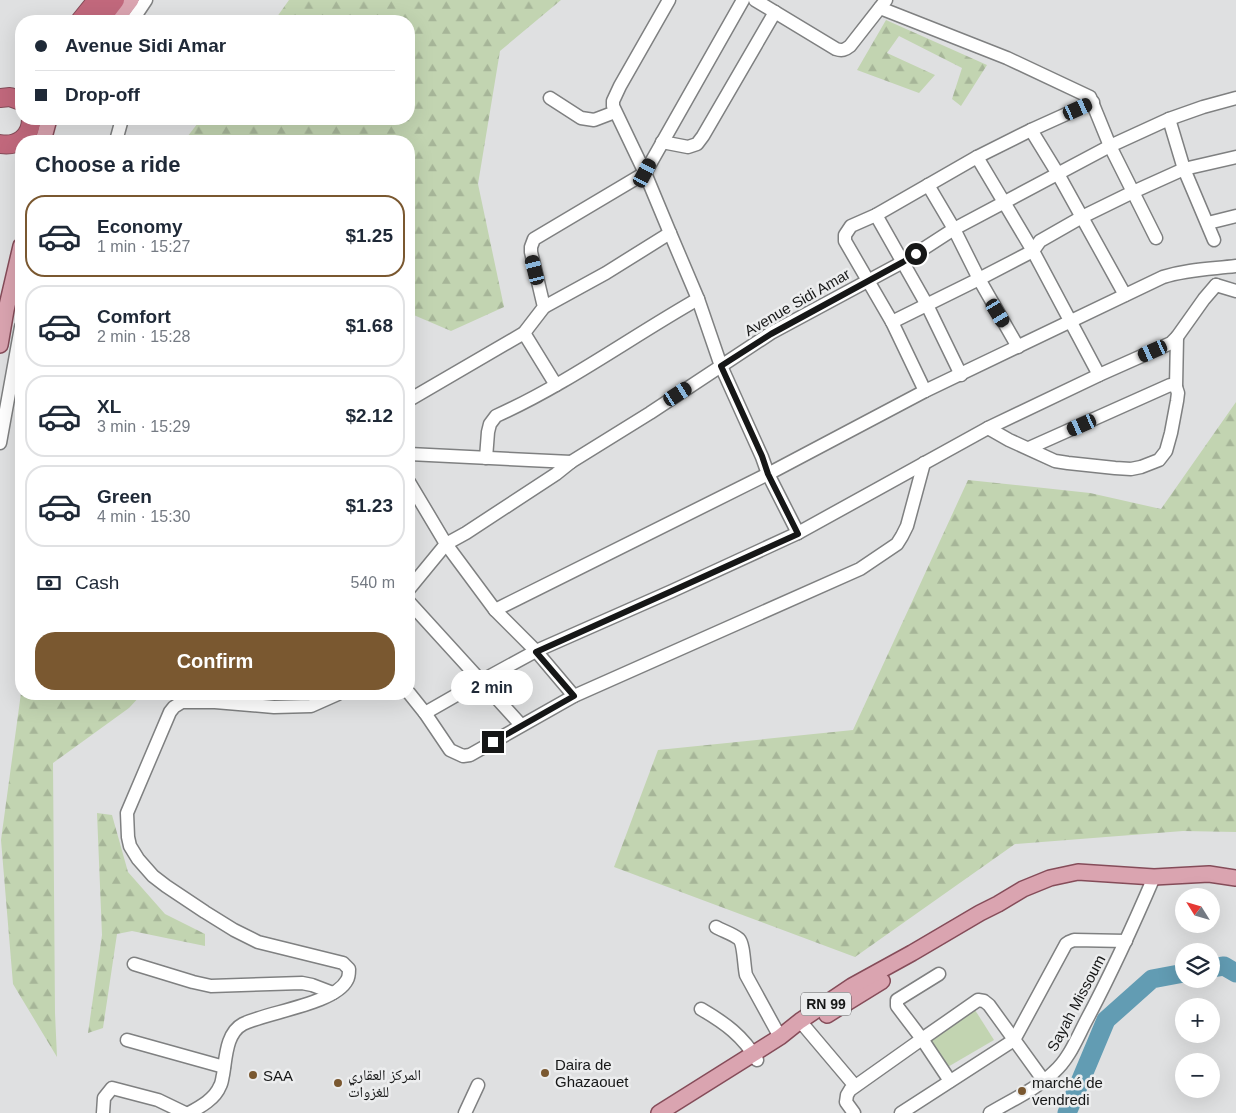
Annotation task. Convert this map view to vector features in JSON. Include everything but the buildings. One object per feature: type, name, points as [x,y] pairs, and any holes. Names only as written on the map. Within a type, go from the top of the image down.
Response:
[{"type":"highway","points":[[85,15],[97,0]]},
{"type":"highway","points":[[104,15],[115,0]]},
{"type":"highway","points":[[0,162],[15,146]]},
{"type":"main road","points":[[120,15],[131,0]]},
{"type":"main road","points":[[0,344],[15,272]]},
{"type":"main road","name":"RN 99","points":[[659,1113],[756,1057],[803,1025],[985,915],[998,904],[1023,889],[1050,878],[1078,872],[1154,877],[1209,874],[1236,878]]},
{"type":"main road","name":"RN 99","points":[[756,1057],[780,1037],[803,1025]]},
{"type":"main road","name":"RN 99","points":[[676,1113],[730,1073]]},
{"type":"street","points":[[136,15],[146,0]]},
{"type":"street","points":[[669,0],[618,91],[613,101],[613,106],[645,173],[698,299],[721,366],[762,456],[768,474],[798,534]]},
{"type":"street","points":[[544,307],[530,247],[534,239],[645,173],[743,0]]},
{"type":"street","points":[[755,0],[840,50],[845,50],[850,46],[883,4],[1088,95],[1093,102],[1110,146],[1156,238]]},
{"type":"street","points":[[662,142],[688,147],[697,144],[775,12]]},
{"type":"street","points":[[1235,96],[1236,112]]},
{"type":"street","name":"Avenue Sidi Amar","points":[[415,582],[446,544],[556,474],[570,462],[650,413],[771,334],[903,262],[954,229],[1110,146],[1169,119],[1235,96]]},
{"type":"street","points":[[550,98],[581,118],[594,120],[615,112]]},
{"type":"street","points":[[925,391],[892,322],[845,241],[845,235],[851,226],[876,215],[977,157],[1093,102]]},
{"type":"street","points":[[1169,119],[1184,169],[1214,240]]},
{"type":"street","points":[[1031,130],[1058,174],[1125,295]]},
{"type":"street","points":[[977,157],[1033,251],[1099,375]]},
{"type":"street","points":[[892,322],[979,280],[1033,251],[1040,240],[1133,192],[1184,169],[1236,157]]},
{"type":"street","points":[[928,185],[954,229],[979,280],[1018,347]]},
{"type":"street","points":[[876,215],[927,305],[961,375]]},
{"type":"street","points":[[1208,223],[1236,216]]},
{"type":"street","points":[[415,397],[524,333],[544,307],[606,273],[670,233]]},
{"type":"street","points":[[495,610],[768,474],[925,391],[1163,277],[1193,270],[1236,266]]},
{"type":"street","points":[[1211,269],[1216,285]]},
{"type":"street","points":[[1216,285],[1236,291]]},
{"type":"street","points":[[425,713],[536,652],[798,534],[988,428],[1171,342],[1177,337],[1216,285]]},
{"type":"street","points":[[486,458],[488,432],[490,424],[496,416],[556,385],[698,299]]},
{"type":"street","points":[[524,333],[556,385]]},
{"type":"street","points":[[988,428],[1055,461],[1131,469],[1151,464],[1159,460],[1166,451],[1171,433],[1178,393],[1176,387],[1177,337]]},
{"type":"street","points":[[0,443],[15,359]]},
{"type":"street","points":[[1029,448],[1170,385],[1176,387]]},
{"type":"street","points":[[415,454],[570,462]]},
{"type":"street","points":[[415,700],[450,750],[463,756],[479,751],[574,696],[860,569],[897,544],[902,536],[907,526],[924,463]]},
{"type":"street","points":[[415,492],[446,544],[495,610],[536,652],[574,696]]},
{"type":"street","points":[[415,609],[521,725]]},
{"type":"street","points":[[189,1113],[201,1107],[221,1086],[230,1038],[236,1029],[245,1023],[333,994],[349,978],[349,969],[343,963],[258,942],[205,912],[153,876],[138,859],[130,846],[127,813],[170,712],[182,702],[216,702],[274,707],[311,706],[324,700]]},
{"type":"street","name":"Sayah Missoum","points":[[990,1113],[1044,1081],[1066,1060],[1104,987],[1154,877]]},
{"type":"street","points":[[716,927],[739,939],[742,945],[746,975],[780,1037]]},
{"type":"street","points":[[901,1113],[1014,1040],[1066,944],[1074,940],[1126,941]]},
{"type":"street","points":[[134,964],[211,986],[302,983],[333,994]]},
{"type":"street","points":[[938,974],[896,1000],[897,1006],[950,1081]]},
{"type":"street","points":[[854,1113],[846,1102],[846,1095],[850,1090],[978,1000],[984,1001],[989,1005],[1044,1081]]},
{"type":"street","points":[[701,1009],[726,1024],[746,1042],[756,1057]]},
{"type":"street","points":[[803,1025],[855,1086]]},
{"type":"street","points":[[127,1040],[224,1067]]},
{"type":"street","points":[[465,1113],[478,1085]]},
{"type":"street","points":[[104,1113],[104,1098],[112,1088],[158,1100],[184,1113]]},
{"type":"green space","points":[[289,0],[561,0],[500,51],[478,184],[504,307],[451,331],[415,316],[415,135],[189,135],[196,125],[415,125],[415,15],[278,15]]},
{"type":"green space","points":[[886,20],[987,65],[961,106],[952,99],[962,68],[899,36],[887,53],[935,75],[919,93],[857,70]]},
{"type":"green space","points":[[1236,402],[1236,832],[1183,831],[1015,844],[855,957],[614,867],[658,750],[853,730],[968,480],[1090,493],[1161,509]]},
{"type":"green space","points":[[20,700],[136,700],[129,708],[53,763],[57,1057],[13,984],[1,840]]},
{"type":"green space","points":[[97,813],[112,815],[128,872],[165,914],[205,934],[205,946],[132,931],[117,934],[103,1028],[88,1033],[102,935]]},
{"type":"green space","points":[[975,1010],[994,1040],[946,1068],[929,1037]]},
{"type":"waterway","points":[[1220,967],[1224,966],[1236,973]]},
{"type":"waterway","points":[[1067,1113],[1106,1020],[1152,979],[1175,975]]},
{"type":"place","name":"Daira de Ghazaouet","points":[[545,1073]]},
{"type":"place","name":"SAA","points":[[253,1075]]},
{"type":"place","name":"المركز العقاري للغزوات","points":[[338,1083]]},
{"type":"place","name":"marché de vendredi","points":[[1022,1091]]},
{"type":"route","points":[[493,742],[574,696],[536,652],[798,534],[768,474],[762,456],[721,366],[771,334],[916,254]]}]
